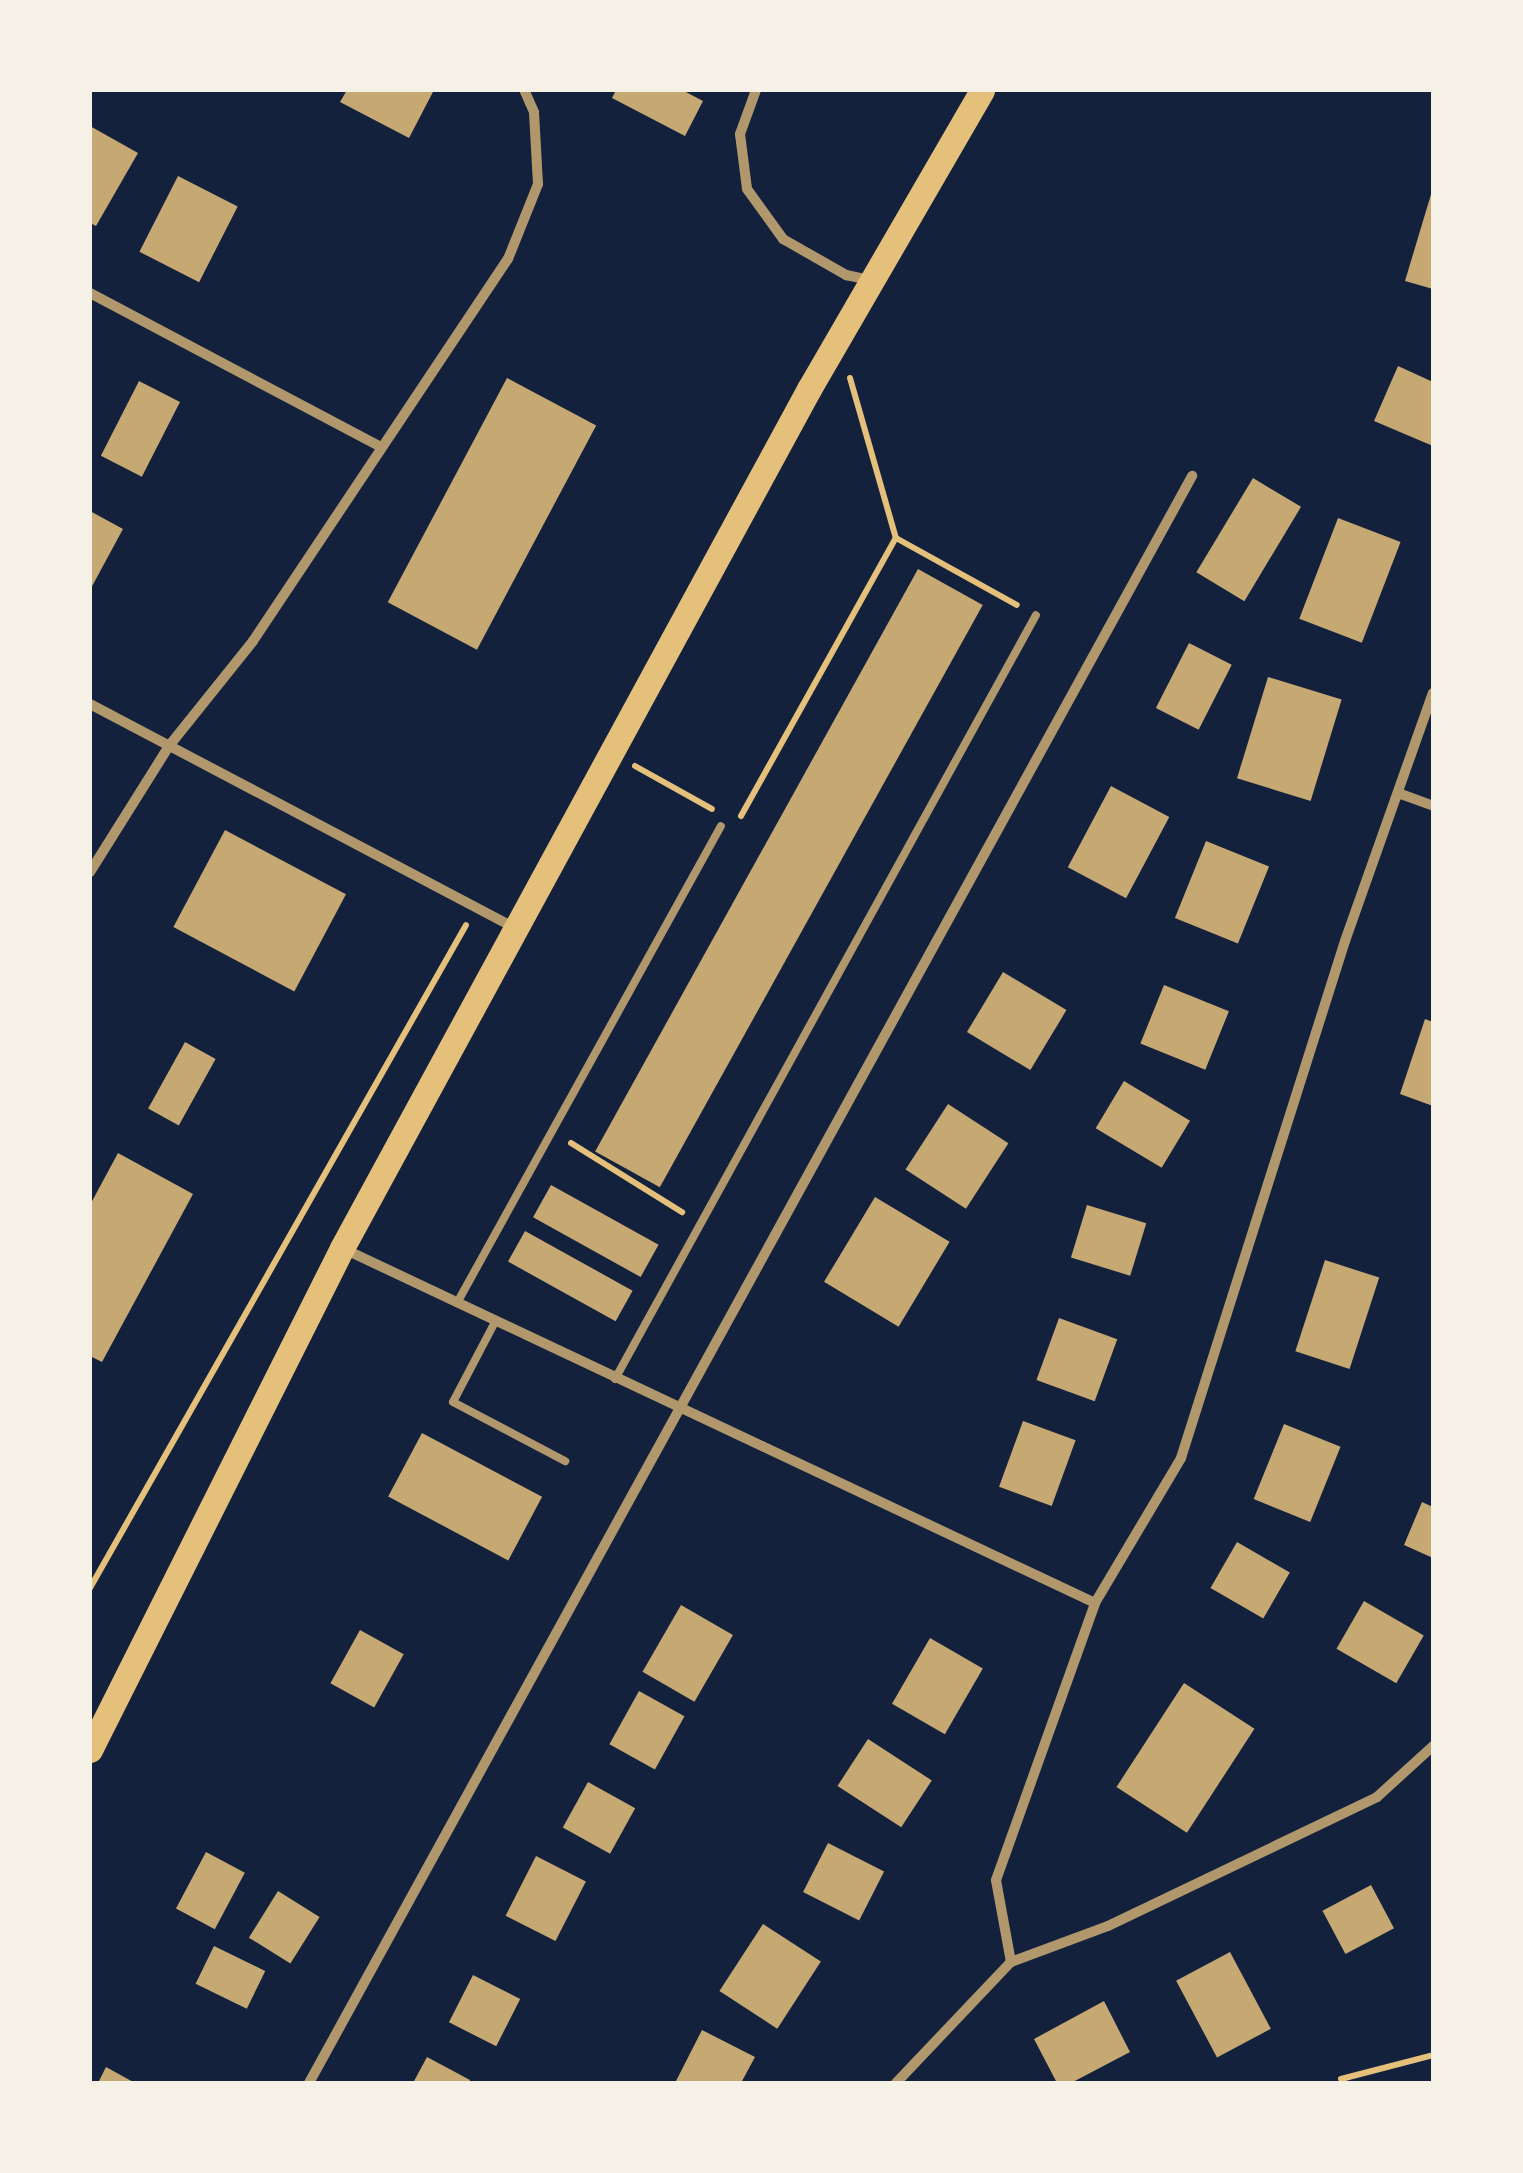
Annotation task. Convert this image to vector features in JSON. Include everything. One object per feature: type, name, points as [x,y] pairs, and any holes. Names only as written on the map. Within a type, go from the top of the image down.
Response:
[{"type":"main road","points":[[90,1750],[342,1248],[870,280],[982,90]]},
{"type":"street","points":[[90,872],[170,746],[253,641],[508,259],[538,184],[534,112],[524,90]]},
{"type":"street","points":[[756,90],[740,134],[746,189],[784,239],[846,274],[870,280]]},
{"type":"street","points":[[90,293],[381,447]]},
{"type":"street","points":[[310,2083],[1192,476]]},
{"type":"street","points":[[1012,1962],[996,1880],[1095,1604],[1180,1458],[1433,694]]},
{"type":"street","points":[[90,704],[517,929]]},
{"type":"street","points":[[1398,792],[1433,806]]},
{"type":"street","points":[[342,1248],[1095,1604]]},
{"type":"street","points":[[896,2083],[1012,1962],[1108,1926],[1378,1797],[1433,1746]]},
{"type":"lane","points":[[615,1378],[1036,615]]},
{"type":"lane","points":[[457,1304],[721,826]]},
{"type":"lane","points":[[495,1322],[453,1402],[565,1461]]},
{"type":"path","points":[[612,754],[738,823],[896,538],[850,376],[860,359]]},
{"type":"path","points":[[896,538],[1036,615]]},
{"type":"path","points":[[90,1588],[477,907]]},
{"type":"path","points":[[552,1133],[701,1222]]},
{"type":"path","points":[[1340,2080],[1433,2055]]},
{"type":"building","points":[[347,90],[434,90],[409,138],[340,102]]},
{"type":"building","points":[[616,90],[682,90],[703,101],[685,136],[612,98]]},
{"type":"building","points":[[90,126],[138,153],[96,226],[90,223]]},
{"type":"building","points":[[178,176],[238,206],[199,282],[139,252]]},
{"type":"building","points":[[1433,191],[1433,289],[1405,281]]},
{"type":"building","points":[[1398,366],[1433,382],[1433,446],[1374,421]]},
{"type":"building","points":[[507,378],[596,425],[477,650],[388,602]]},
{"type":"building","points":[[139,381],[180,402],[142,477],[101,456]]},
{"type":"building","points":[[1253,478],[1301,507],[1244,601],[1196,572]]},
{"type":"building","points":[[90,511],[123,529],[90,590]]},
{"type":"building","points":[[1338,518],[1401,542],[1362,643],[1299,619]]},
{"type":"building","points":[[918,569],[983,605],[660,1187],[595,1151]]},
{"type":"building","points":[[1189,643],[1232,665],[1199,730],[1156,708]]},
{"type":"building","points":[[1268,677],[1342,700],[1311,801],[1237,778]]},
{"type":"building","points":[[1111,786],[1169,817],[1126,898],[1068,867]]},
{"type":"building","points":[[225,830],[346,894],[294,991],[173,927]]},
{"type":"building","points":[[1206,841],[1269,866],[1238,943],[1175,918]]},
{"type":"building","points":[[1003,972],[1066,1010],[1030,1070],[967,1032]]},
{"type":"building","points":[[1164,985],[1229,1011],[1205,1070],[1140,1043]]},
{"type":"building","points":[[1425,1019],[1433,1022],[1433,1106],[1400,1094]]},
{"type":"building","points":[[185,1042],[216,1059],[179,1125],[148,1108]]},
{"type":"building","points":[[1124,1081],[1190,1121],[1162,1168],[1096,1128]]},
{"type":"building","points":[[948,1104],[1008,1143],[966,1209],[906,1169]]},
{"type":"building","points":[[118,1153],[193,1194],[102,1362],[90,1356],[90,1205]]},
{"type":"building","points":[[551,1185],[659,1245],[641,1277],[533,1217]]},
{"type":"building","points":[[875,1197],[950,1242],[899,1327],[824,1282]]},
{"type":"building","points":[[1087,1205],[1146,1223],[1130,1276],[1071,1258]]},
{"type":"building","points":[[525,1231],[633,1291],[616,1321],[508,1262]]},
{"type":"building","points":[[1325,1260],[1379,1278],[1350,1369],[1295,1351]]},
{"type":"building","points":[[1059,1318],[1117,1339],[1095,1401],[1036,1380]]},
{"type":"building","points":[[1023,1421],[1076,1440],[1052,1506],[999,1487]]},
{"type":"building","points":[[1284,1424],[1341,1447],[1310,1522],[1254,1499]]},
{"type":"building","points":[[422,1433],[542,1497],[508,1560],[388,1497]]},
{"type":"building","points":[[1422,1502],[1433,1507],[1433,1558],[1404,1545]]},
{"type":"building","points":[[1237,1542],[1290,1572],[1263,1618],[1210,1588]]},
{"type":"building","points":[[1364,1601],[1424,1636],[1396,1683],[1336,1649]]},
{"type":"building","points":[[681,1605],[733,1635],[694,1702],[642,1672]]},
{"type":"building","points":[[360,1630],[404,1654],[374,1708],[330,1683]]},
{"type":"building","points":[[930,1638],[983,1668],[945,1734],[892,1704]]},
{"type":"building","points":[[1184,1683],[1254,1729],[1187,1833],[1116,1787]]},
{"type":"building","points":[[639,1691],[684,1716],[655,1770],[609,1744]]},
{"type":"building","points":[[868,1739],[932,1780],[901,1827],[838,1786]]},
{"type":"building","points":[[588,1782],[635,1808],[610,1854],[563,1827]]},
{"type":"building","points":[[828,1843],[884,1872],[859,1921],[803,1892]]},
{"type":"building","points":[[206,1852],[245,1873],[215,1929],[176,1909]]},
{"type":"building","points":[[536,1856],[586,1881],[555,1941],[506,1916]]},
{"type":"building","points":[[1371,1885],[1394,1928],[1345,1954],[1322,1911]]},
{"type":"building","points":[[278,1891],[320,1917],[290,1964],[249,1938]]},
{"type":"building","points":[[763,1924],[821,1962],[777,2029],[719,1991]]},
{"type":"building","points":[[214,1946],[265,1971],[247,2009],[196,1984]]},
{"type":"building","points":[[1230,1952],[1271,2029],[1217,2057],[1176,1981]]},
{"type":"building","points":[[473,1975],[520,1999],[496,2046],[449,2022]]},
{"type":"building","points":[[1104,2001],[1130,2052],[1071,2083],[1057,2083],[1034,2039]]},
{"type":"building","points":[[702,2030],[755,2057],[741,2083],[675,2083]]},
{"type":"building","points":[[427,2057],[470,2080],[469,2083],[413,2083]]},
{"type":"building","points":[[106,2067],[135,2083],[98,2083]]}]
